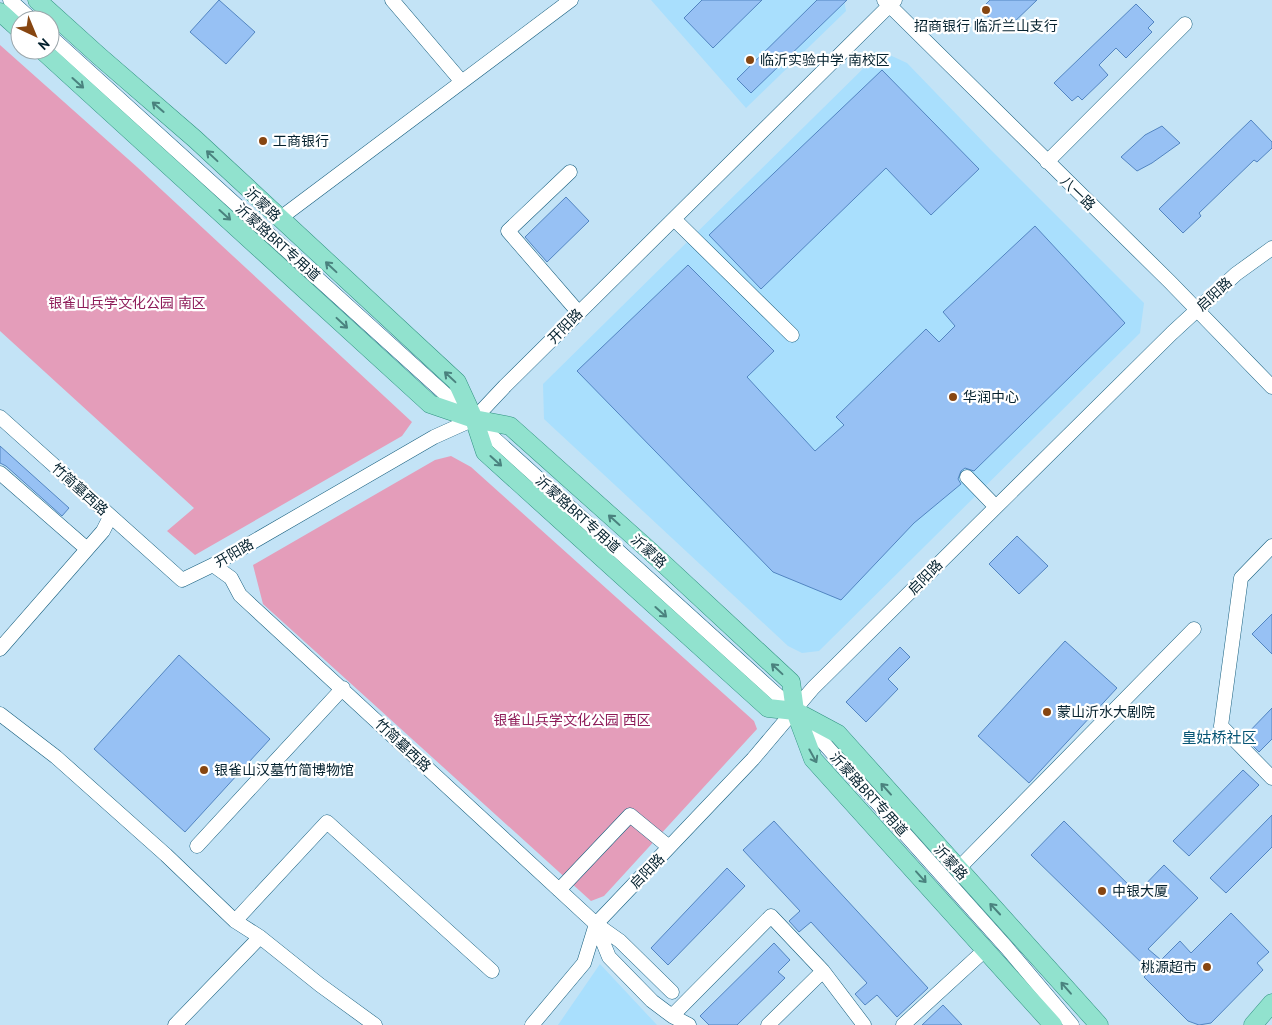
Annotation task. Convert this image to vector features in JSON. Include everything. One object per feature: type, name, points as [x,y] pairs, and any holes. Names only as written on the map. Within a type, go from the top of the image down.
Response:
[{"type":"main road","name":"沂蒙路","points":[[37,0],[194,139],[456,382],[474,419],[485,452],[768,708],[795,711],[838,734],[1098,1025]]},
{"type":"main road","points":[[0,12],[10,21]]},
{"type":"main road","name":"沂蒙路","points":[[53,60],[430,404],[474,419],[510,426],[651,552],[791,682],[795,711],[813,759],[1053,1025]]},
{"type":"main road","points":[[1253,1025],[1272,1003]]},
{"type":"street","points":[[10,0],[21,10]]},
{"type":"street","points":[[392,0],[462,82]]},
{"type":"street","points":[[279,219],[571,0]]},
{"type":"street","name":"八一路","points":[[889,2],[1272,387]]},
{"type":"street","name":"开阳路","points":[[182,580],[213,565],[434,437],[474,419],[889,2]]},
{"type":"street","points":[[1047,162],[1185,24]]},
{"type":"street","name":"沂蒙路BRT专用道","points":[[60,45],[474,419]]},
{"type":"street","points":[[570,172],[508,231],[578,313]]},
{"type":"street","points":[[674,219],[792,335]]},
{"type":"street","name":"启阳路","points":[[596,924],[753,759],[813,688],[1197,310],[1236,274],[1272,248]]},
{"type":"street","name":"竹简墓西路","points":[[0,417],[182,580]]},
{"type":"street","points":[[0,473],[87,549]]},
{"type":"street","points":[[967,478],[996,507]]},
{"type":"street","points":[[0,649],[103,531],[110,516]]},
{"type":"street","points":[[1272,546],[1241,578],[1221,726],[1272,778]]},
{"type":"street","name":"竹简墓西路","points":[[213,565],[231,578],[240,595],[343,688],[596,924],[620,941],[672,992]]},
{"type":"street","points":[[958,869],[1194,629]]},
{"type":"street","points":[[197,846],[343,688]]},
{"type":"street","name":"沂蒙路BRT专用道","points":[[795,711],[1007,948],[1072,1025]]},
{"type":"street","points":[[0,714],[56,757],[235,921],[260,937],[320,985],[375,1025]]},
{"type":"street","points":[[559,890],[630,815],[669,847]]},
{"type":"street","points":[[235,921],[327,822],[492,971]]},
{"type":"street","points":[[672,1016],[771,916],[823,971],[864,1025]]},
{"type":"street","points":[[596,924],[609,957],[652,1001],[688,1025]]},
{"type":"street","points":[[532,1025],[584,963],[596,924]]},
{"type":"street","points":[[175,1025],[260,937]]},
{"type":"street","points":[[903,1025],[986,950]]},
{"type":"street","points":[[768,1025],[823,971]]},
{"type":"shaded area","name":"临沂实验中学 南校区","points":[[651,0],[844,0],[846,11],[746,108]]},
{"type":"shaded area","points":[[881,51],[907,63],[1144,303],[1140,333],[819,651],[802,653],[788,646],[544,419],[543,384]]},
{"type":"shaded area","points":[[600,964],[657,1025],[558,1025]]},
{"type":"green space","name":"银雀山兵学文化公园 南区","points":[[0,45],[10,54],[10,60],[17,60],[137,167],[412,422],[402,436],[195,555],[167,531],[194,508],[0,331]]},
{"type":"green space","name":"银雀山兵学文化公园 西区","points":[[451,456],[471,467],[754,721],[757,729],[604,896],[591,901],[263,604],[253,565],[435,460]]},
{"type":"building","points":[[219,0],[255,32],[226,64],[190,32]]},
{"type":"building","points":[[702,0],[762,0],[713,48],[684,18]]},
{"type":"building","points":[[817,0],[847,0],[751,93],[737,79]]},
{"type":"building","points":[[990,0],[1037,0],[1009,27],[1005,23],[999,28],[981,9]]},
{"type":"building","points":[[1136,4],[1154,22],[1148,28],[1152,32],[1126,58],[1116,48],[1099,65],[1108,75],[1082,100],[1078,96],[1072,101],[1054,83]]},
{"type":"building","points":[[882,70],[979,169],[931,215],[886,168],[761,289],[709,235]]},
{"type":"building","points":[[1251,120],[1272,142],[1272,148],[1257,162],[1254,160],[1199,213],[1201,216],[1183,233],[1159,209]]},
{"type":"building","points":[[1162,126],[1180,143],[1137,171],[1121,157],[1145,135]]},
{"type":"building","points":[[566,197],[589,221],[547,262],[525,237]]},
{"type":"building","name":"华润中心","points":[[1035,226],[1125,323],[974,471],[965,468],[961,471],[958,479],[961,484],[914,523],[841,600],[773,572],[577,371],[688,265],[774,351],[747,377],[815,451],[844,425],[836,417],[926,329],[939,342],[955,326],[943,312]]},
{"type":"building","points":[[0,446],[69,508],[62,516],[6,466],[0,463]]},
{"type":"building","points":[[1017,536],[1048,566],[1019,594],[989,564]]},
{"type":"building","points":[[1272,614],[1272,654],[1252,634]]},
{"type":"building","name":"蒙山沂水大剧院","points":[[1065,641],[1117,688],[1029,783],[978,736]]},
{"type":"building","points":[[900,647],[910,657],[888,679],[898,689],[866,722],[846,702]]},
{"type":"building","points":[[179,655],[270,739],[185,832],[94,749]]},
{"type":"building","points":[[1272,708],[1272,739],[1259,752],[1244,737]]},
{"type":"building","points":[[1243,770],[1259,785],[1189,856],[1173,841]]},
{"type":"building","points":[[1272,815],[1272,847],[1226,893],[1210,878]]},
{"type":"building","points":[[774,821],[928,988],[897,1017],[877,995],[865,1005],[855,994],[867,983],[811,922],[799,932],[789,921],[800,911],[743,850]]},
{"type":"building","points":[[1064,821],[1137,893],[1164,865],[1198,898],[1148,949],[1161,960],[1180,941],[1191,953],[1231,913],[1269,952],[1257,963],[1263,970],[1211,1023],[1199,1025],[1188,1021],[1144,977],[1150,971],[1031,855]]},
{"type":"building","points":[[727,868],[745,886],[668,965],[651,948]]},
{"type":"building","points":[[774,943],[790,960],[778,972],[785,978],[737,1025],[709,1025],[700,1016]]},
{"type":"building","points":[[943,1005],[962,1025],[922,1025]]},
{"type":"place","name":"招商银行 临沂兰山支行","points":[[986,10]]},
{"type":"place","name":"临沂实验中学 南校区","points":[[750,60]]},
{"type":"place","name":"工商银行","points":[[263,141]]},
{"type":"place","name":"华润中心","points":[[953,397]]},
{"type":"place","name":"蒙山沂水大剧院","points":[[1047,712]]},
{"type":"place","name":"银雀山汉墓竹简博物馆","points":[[204,770]]},
{"type":"place","name":"中银大厦","points":[[1102,891]]},
{"type":"place","name":"桃源超市","points":[[1207,967]]},
{"type":"district","name":"皇姑桥社区","points":[[1219,738]]}]
